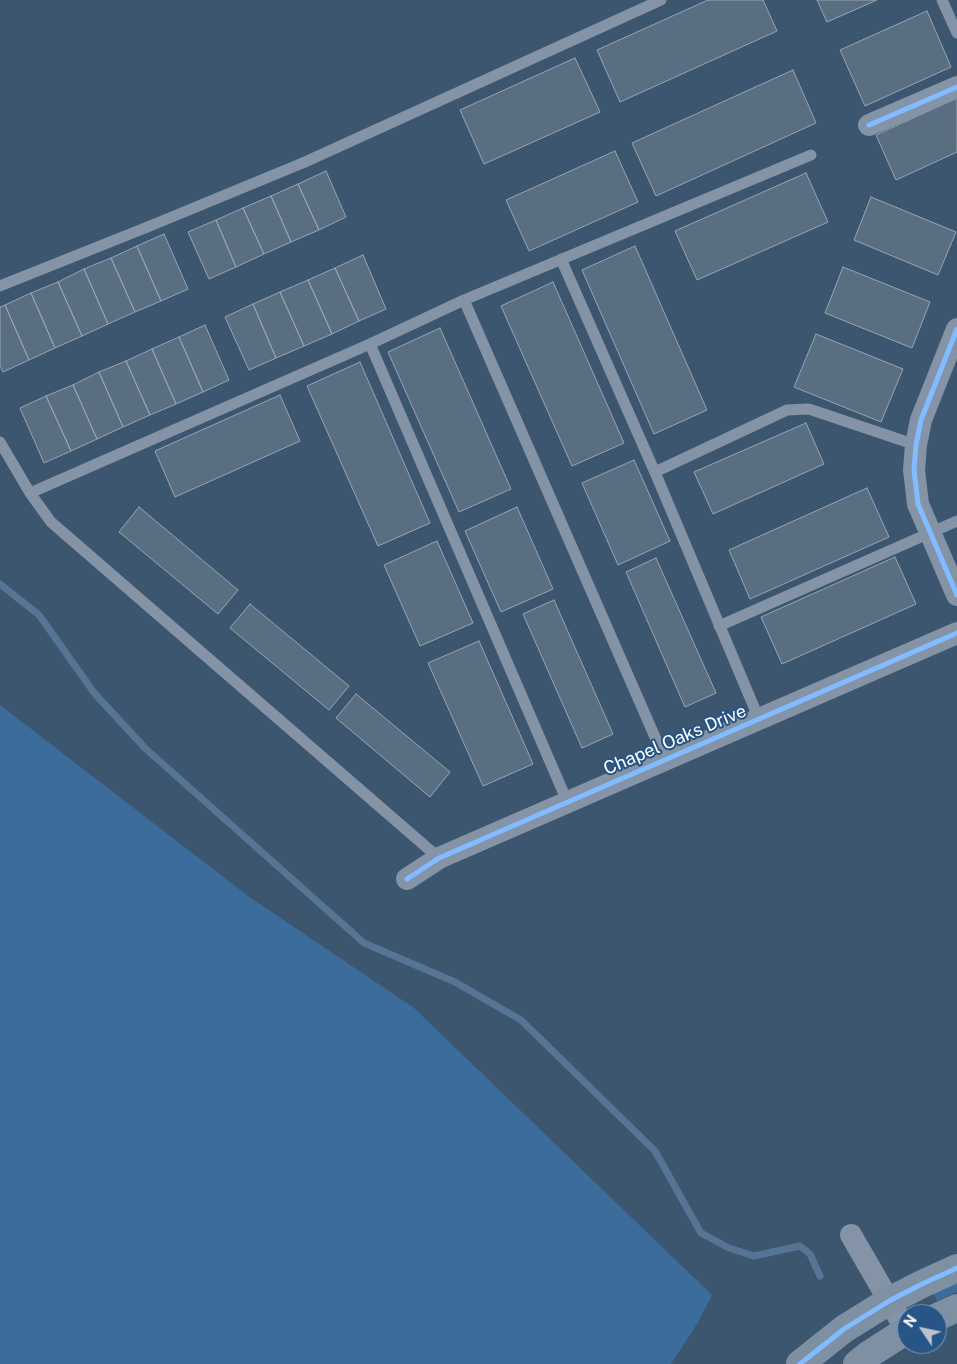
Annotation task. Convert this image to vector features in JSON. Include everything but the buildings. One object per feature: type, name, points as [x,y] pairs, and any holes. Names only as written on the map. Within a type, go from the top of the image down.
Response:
[{"type":"street","points":[[869,125],[957,87]]},
{"type":"street","points":[[957,329],[921,420],[914,470],[918,504],[957,595]]},
{"type":"street","name":"Chapel Oaks Drive","points":[[407,878],[439,858],[957,632]]},
{"type":"street","points":[[851,1234],[897,1315]]},
{"type":"street","points":[[800,1364],[844,1329],[889,1301],[957,1268]]},
{"type":"street","points":[[857,1364],[897,1336]]},
{"type":"lane","points":[[0,286],[305,162],[661,0]]},
{"type":"lane","points":[[942,0],[957,33]]},
{"type":"lane","points":[[30,493],[370,344],[464,300],[811,154]]},
{"type":"lane","points":[[561,259],[655,472],[759,719]]},
{"type":"lane","points":[[464,300],[665,760]]},
{"type":"lane","points":[[370,344],[567,801]]},
{"type":"lane","points":[[655,472],[788,410],[809,409],[916,445]]},
{"type":"lane","points":[[0,442],[30,493],[51,522],[439,858]]},
{"type":"lane","points":[[719,626],[957,521]]},
{"type":"shaded area","points":[[0,705],[248,896],[414,1008],[712,1295],[697,1324],[671,1364],[0,1364]]},
{"type":"shaded area","points":[[957,1280],[957,1292],[937,1301],[933,1292]]},
{"type":"waterway","points":[[0,584],[39,615],[95,694],[146,749],[364,943],[455,982],[521,1020],[655,1151],[701,1233],[729,1248],[754,1256],[800,1246],[810,1254],[820,1276]]},
{"type":"cycle path","points":[[869,125],[957,87]]},
{"type":"cycle path","points":[[957,329],[921,420],[914,470],[918,504],[957,595]]},
{"type":"cycle path","points":[[407,879],[439,858],[957,633]]},
{"type":"cycle path","points":[[800,1364],[844,1329],[889,1301],[957,1268]]}]
